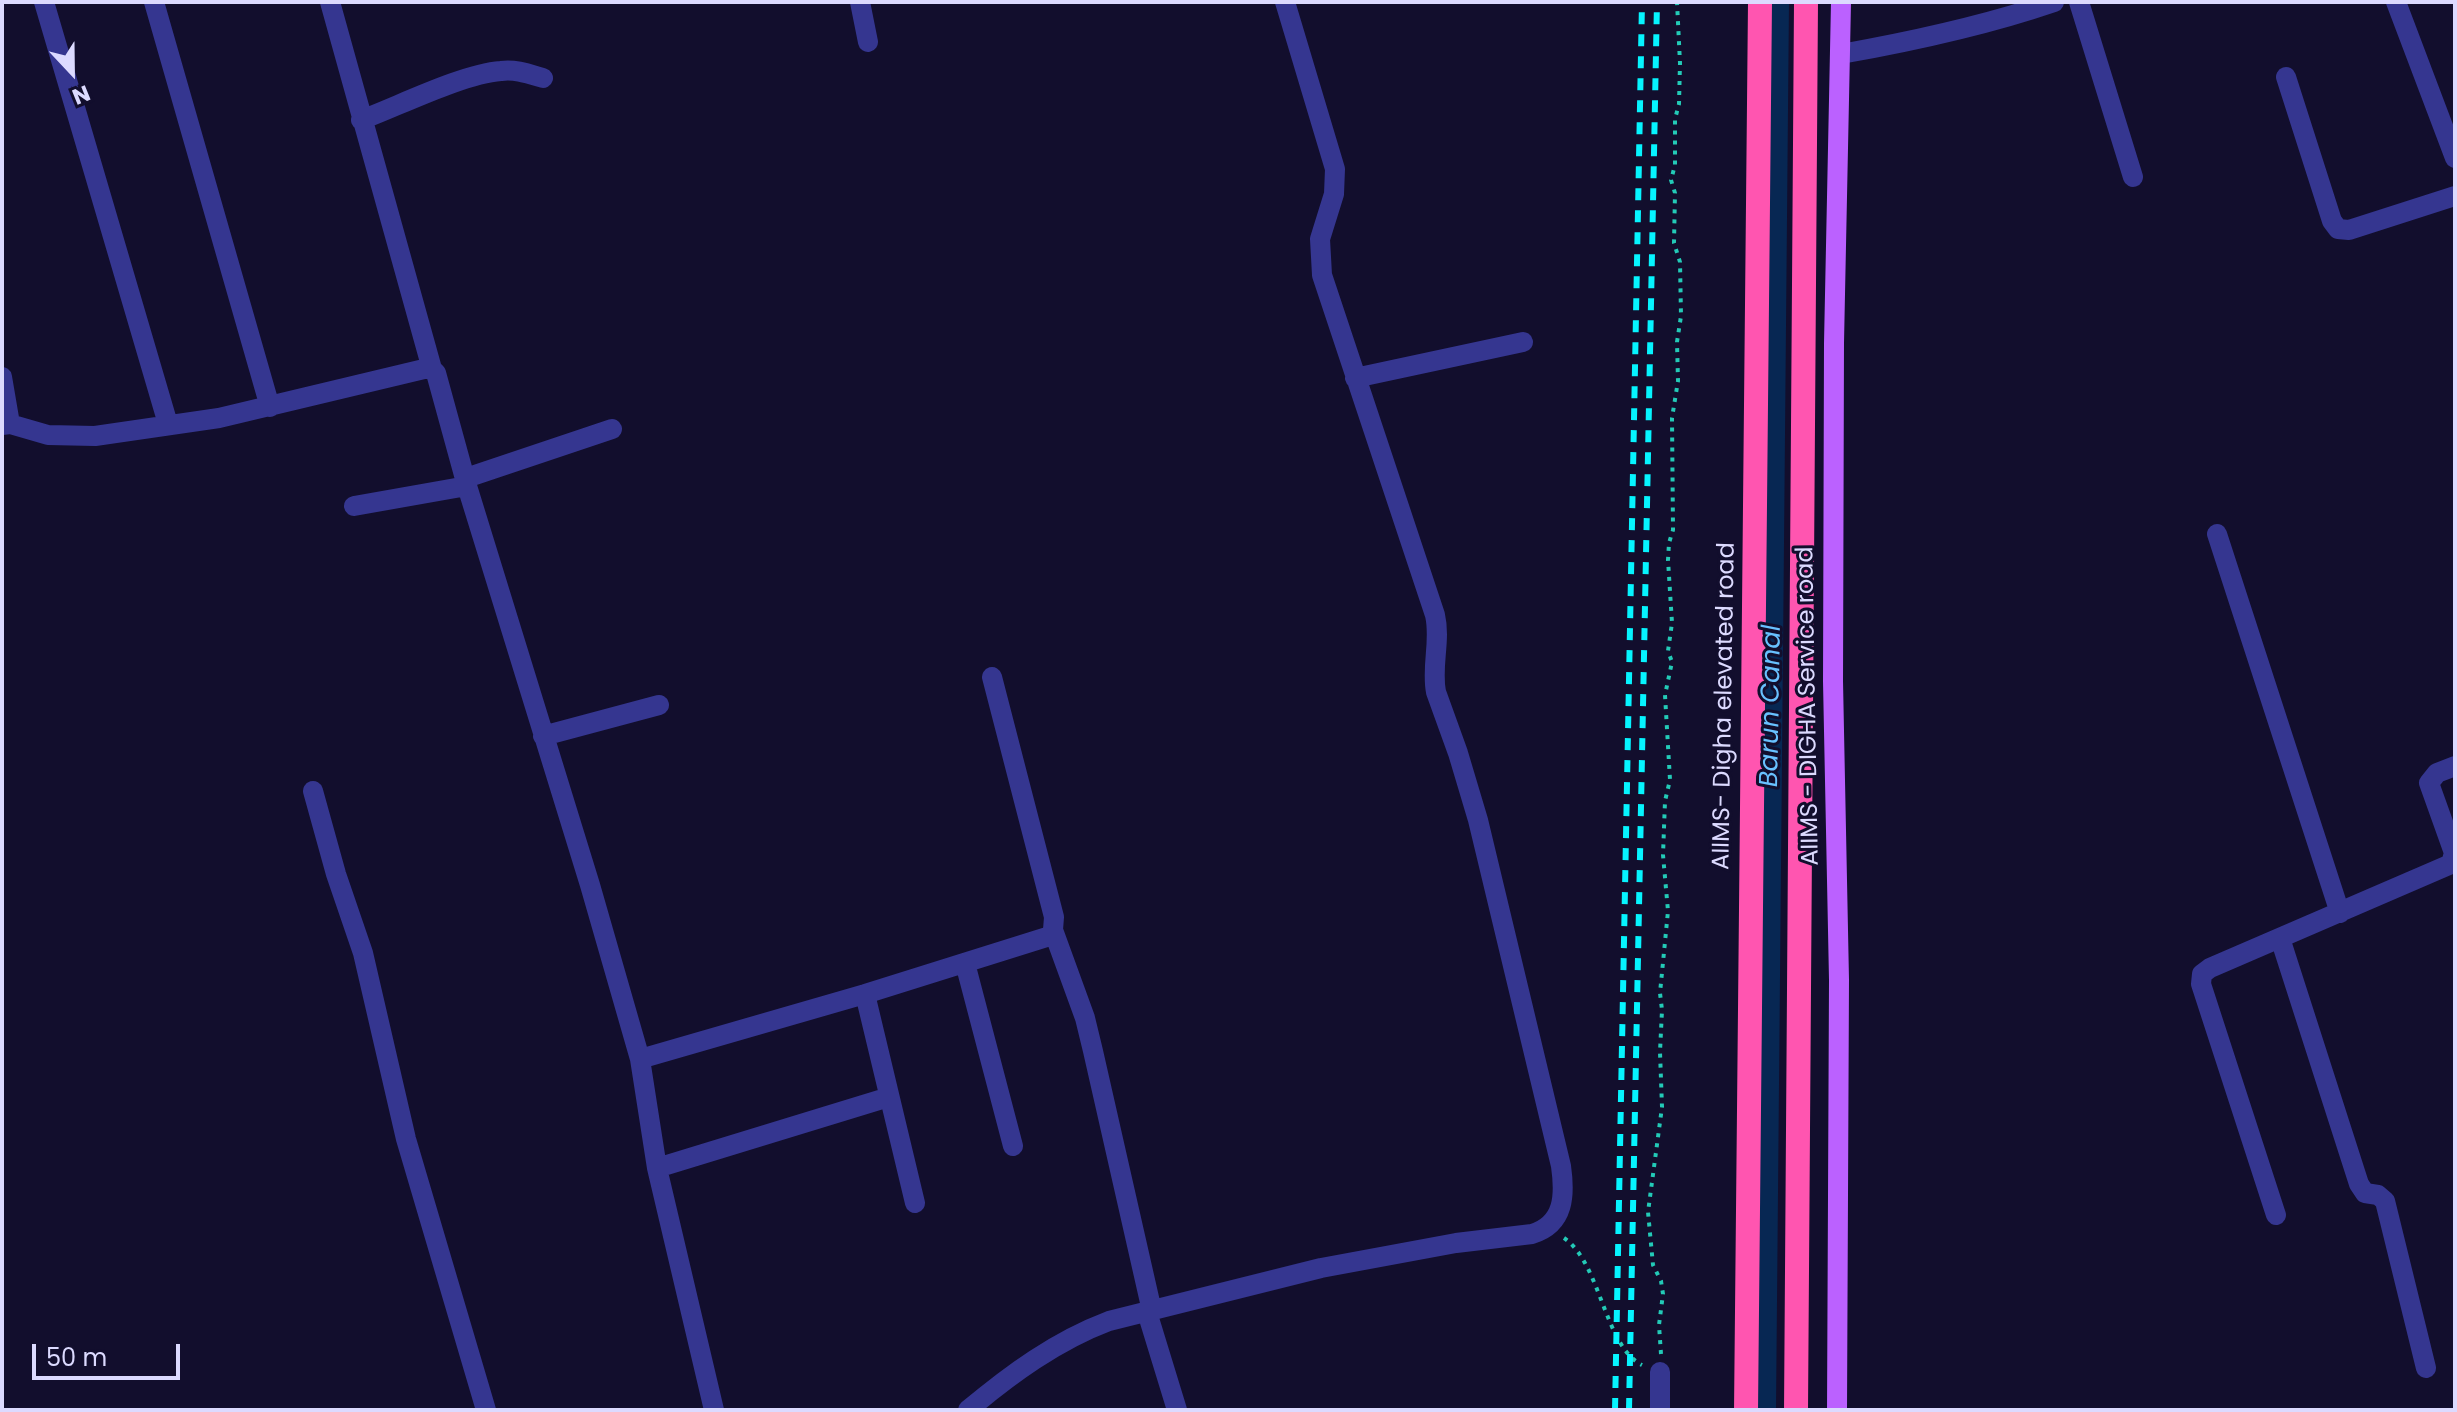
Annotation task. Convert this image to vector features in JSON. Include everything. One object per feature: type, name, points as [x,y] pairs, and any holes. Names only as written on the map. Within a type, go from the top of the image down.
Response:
[{"type":"highway","name":"AIIMS- Digha elevated road","points":[[1746,1410],[1760,2]]},
{"type":"highway","points":[[1796,1410],[1806,2]]},
{"type":"main road","name":"AIIMS - DIGHA Service road","points":[[1837,1410],[1839,980],[1833,681],[1841,2]]},
{"type":"street","points":[[44,2],[168,424]]},
{"type":"street","points":[[154,2],[270,407]]},
{"type":"street","points":[[330,2],[432,369],[439,379],[640,1059],[657,1168],[714,1410]]},
{"type":"street","points":[[860,2],[868,42]]},
{"type":"street","points":[[968,1410],[1054,1346],[1109,1321],[1321,1268],[1456,1243],[1543,1231],[1554,1221],[1563,1198],[1558,1154],[1478,820],[1433,679],[1438,629],[1435,615],[1328,300],[1320,239],[1334,194],[1335,169],[1285,2]]},
{"type":"street","points":[[1841,54],[1936,37],[2054,2]]},
{"type":"street","points":[[2079,2],[2133,177]]},
{"type":"street","points":[[2396,2],[2455,158]]},
{"type":"street","points":[[361,120],[480,74],[520,71],[543,78]]},
{"type":"street","points":[[2286,77],[2332,221],[2338,229],[2349,230],[2455,196]]},
{"type":"street","points":[[1355,378],[1523,342]]},
{"type":"street","points":[[2,377],[6,425],[68,437],[95,436],[270,407],[432,369]]},
{"type":"street","points":[[354,506],[467,482],[612,429]]},
{"type":"street","points":[[2217,534],[2340,913]]},
{"type":"street","points":[[992,677],[1054,917],[1053,930],[1085,1018],[1149,1311],[1177,1410]]},
{"type":"street","points":[[543,736],[659,705]]},
{"type":"street","points":[[2276,1215],[2201,978],[2210,968],[2453,861],[2454,853],[2429,783],[2433,775],[2455,766]]},
{"type":"street","points":[[313,791],[336,874],[363,953],[402,1127],[486,1410]]},
{"type":"street","points":[[640,1059],[1044,939],[1053,930]]},
{"type":"street","points":[[2280,938],[2359,1184],[2365,1193],[2378,1195],[2385,1201],[2426,1368]]},
{"type":"street","points":[[965,963],[1013,1146]]},
{"type":"street","points":[[865,994],[915,1203]]},
{"type":"street","points":[[657,1168],[889,1097]]},
{"type":"street","points":[[1660,1372],[1660,1410]]},
{"type":"path","points":[[1543,1231],[1558,1234],[1570,1242],[1630,1357],[1660,1372],[1662,1340],[1659,1325],[1663,1294],[1653,1265],[1648,1212],[1662,1107],[1660,993],[1668,911],[1663,855],[1666,839],[1665,801],[1670,780],[1665,695],[1672,662],[1668,651],[1672,623],[1668,560],[1673,530],[1672,418],[1678,381],[1677,342],[1681,316],[1680,262],[1674,243],[1675,193],[1671,180],[1675,165],[1675,119],[1680,74],[1677,2]]},
{"type":"waterway","name":"Barun Canal","points":[[1766,1410],[1779,2]]},
{"type":"railway","points":[[1615,1410],[1642,2]]},
{"type":"railway","points":[[1629,1410],[1657,2]]}]
